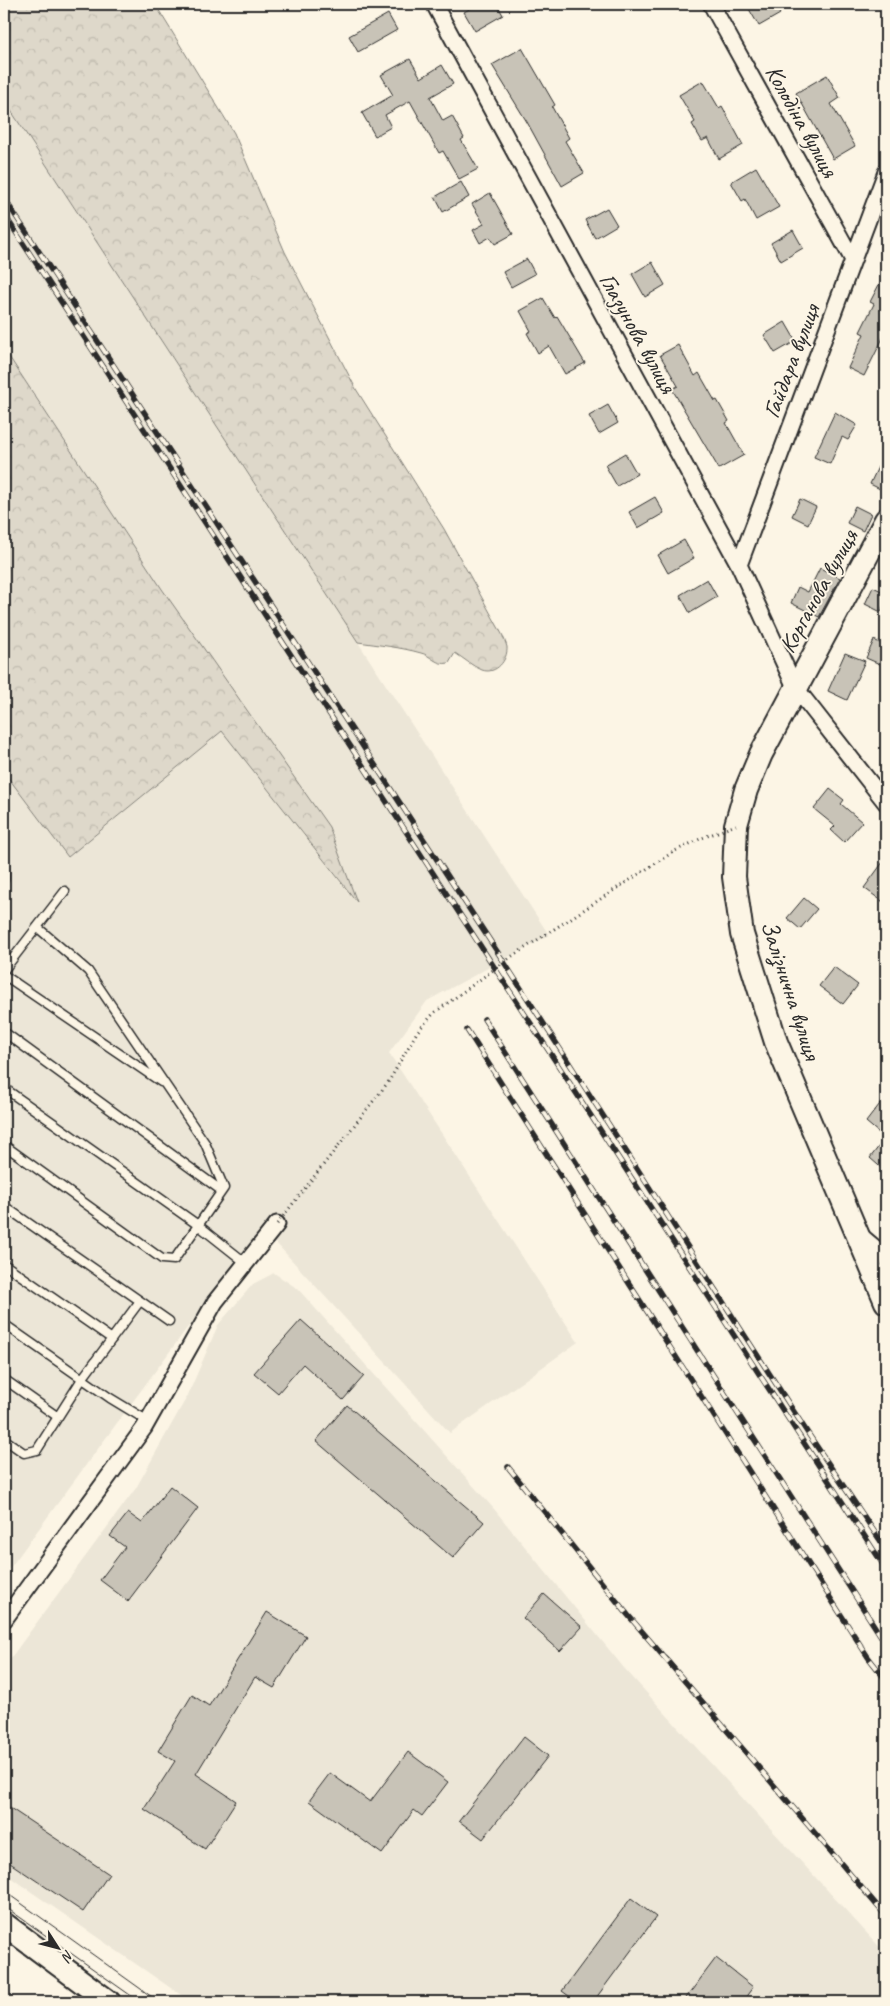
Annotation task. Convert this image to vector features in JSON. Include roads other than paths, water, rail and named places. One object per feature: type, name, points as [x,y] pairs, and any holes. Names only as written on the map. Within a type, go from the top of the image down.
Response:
[{"type":"main road","name":"Корганова вулиця","points":[[796,687],[886,520]]},
{"type":"main road","name":"Залізнична вулиця","points":[[796,687],[761,754],[746,790],[736,825],[734,877],[742,934],[776,1042],[886,1302]]},
{"type":"main road","points":[[4,1924],[109,2002]]},
{"type":"street","name":"Глазунова вулиця","points":[[434,4],[739,565],[796,687],[886,803]]},
{"type":"street","name":"Колодіна вулиця","points":[[711,4],[853,260]]},
{"type":"street","name":"Гайдара вулиця","points":[[739,565],[853,260],[881,203],[886,172]]},
{"type":"street","points":[[4,1620],[148,1421],[215,1302],[277,1224]]},
{"type":"street","points":[[858,1233],[886,1258]]},
{"type":"lane","points":[[4,869],[4,880]]},
{"type":"lane","points":[[4,970],[65,891]]},
{"type":"lane","points":[[4,1145],[162,1259],[174,1260],[224,1188],[205,1143],[88,971],[36,927]]},
{"type":"lane","points":[[4,975],[165,1084]]},
{"type":"lane","points":[[4,1032],[222,1191]]},
{"type":"lane","points":[[4,1088],[198,1226],[246,1263]]},
{"type":"lane","points":[[4,1206],[169,1321]]},
{"type":"lane","points":[[4,1264],[112,1339]]},
{"type":"lane","points":[[4,1439],[24,1453],[37,1450],[82,1379],[140,1301]]},
{"type":"lane","points":[[4,1324],[82,1379],[148,1421]]},
{"type":"lane","points":[[4,1379],[58,1417]]},
{"type":"tram line","points":[[4,1891],[159,2002]]},
{"type":"tram line","points":[[4,1906],[140,2002]]},
{"type":"railway","points":[[4,198],[504,962],[807,1432],[886,1549]]},
{"type":"railway","points":[[4,214],[886,1569]]},
{"type":"railway","points":[[484,1019],[886,1644]]},
{"type":"railway","points":[[467,1030],[868,1657],[886,1680]]},
{"type":"railway","points":[[508,1467],[628,1615],[886,1916]]}]
